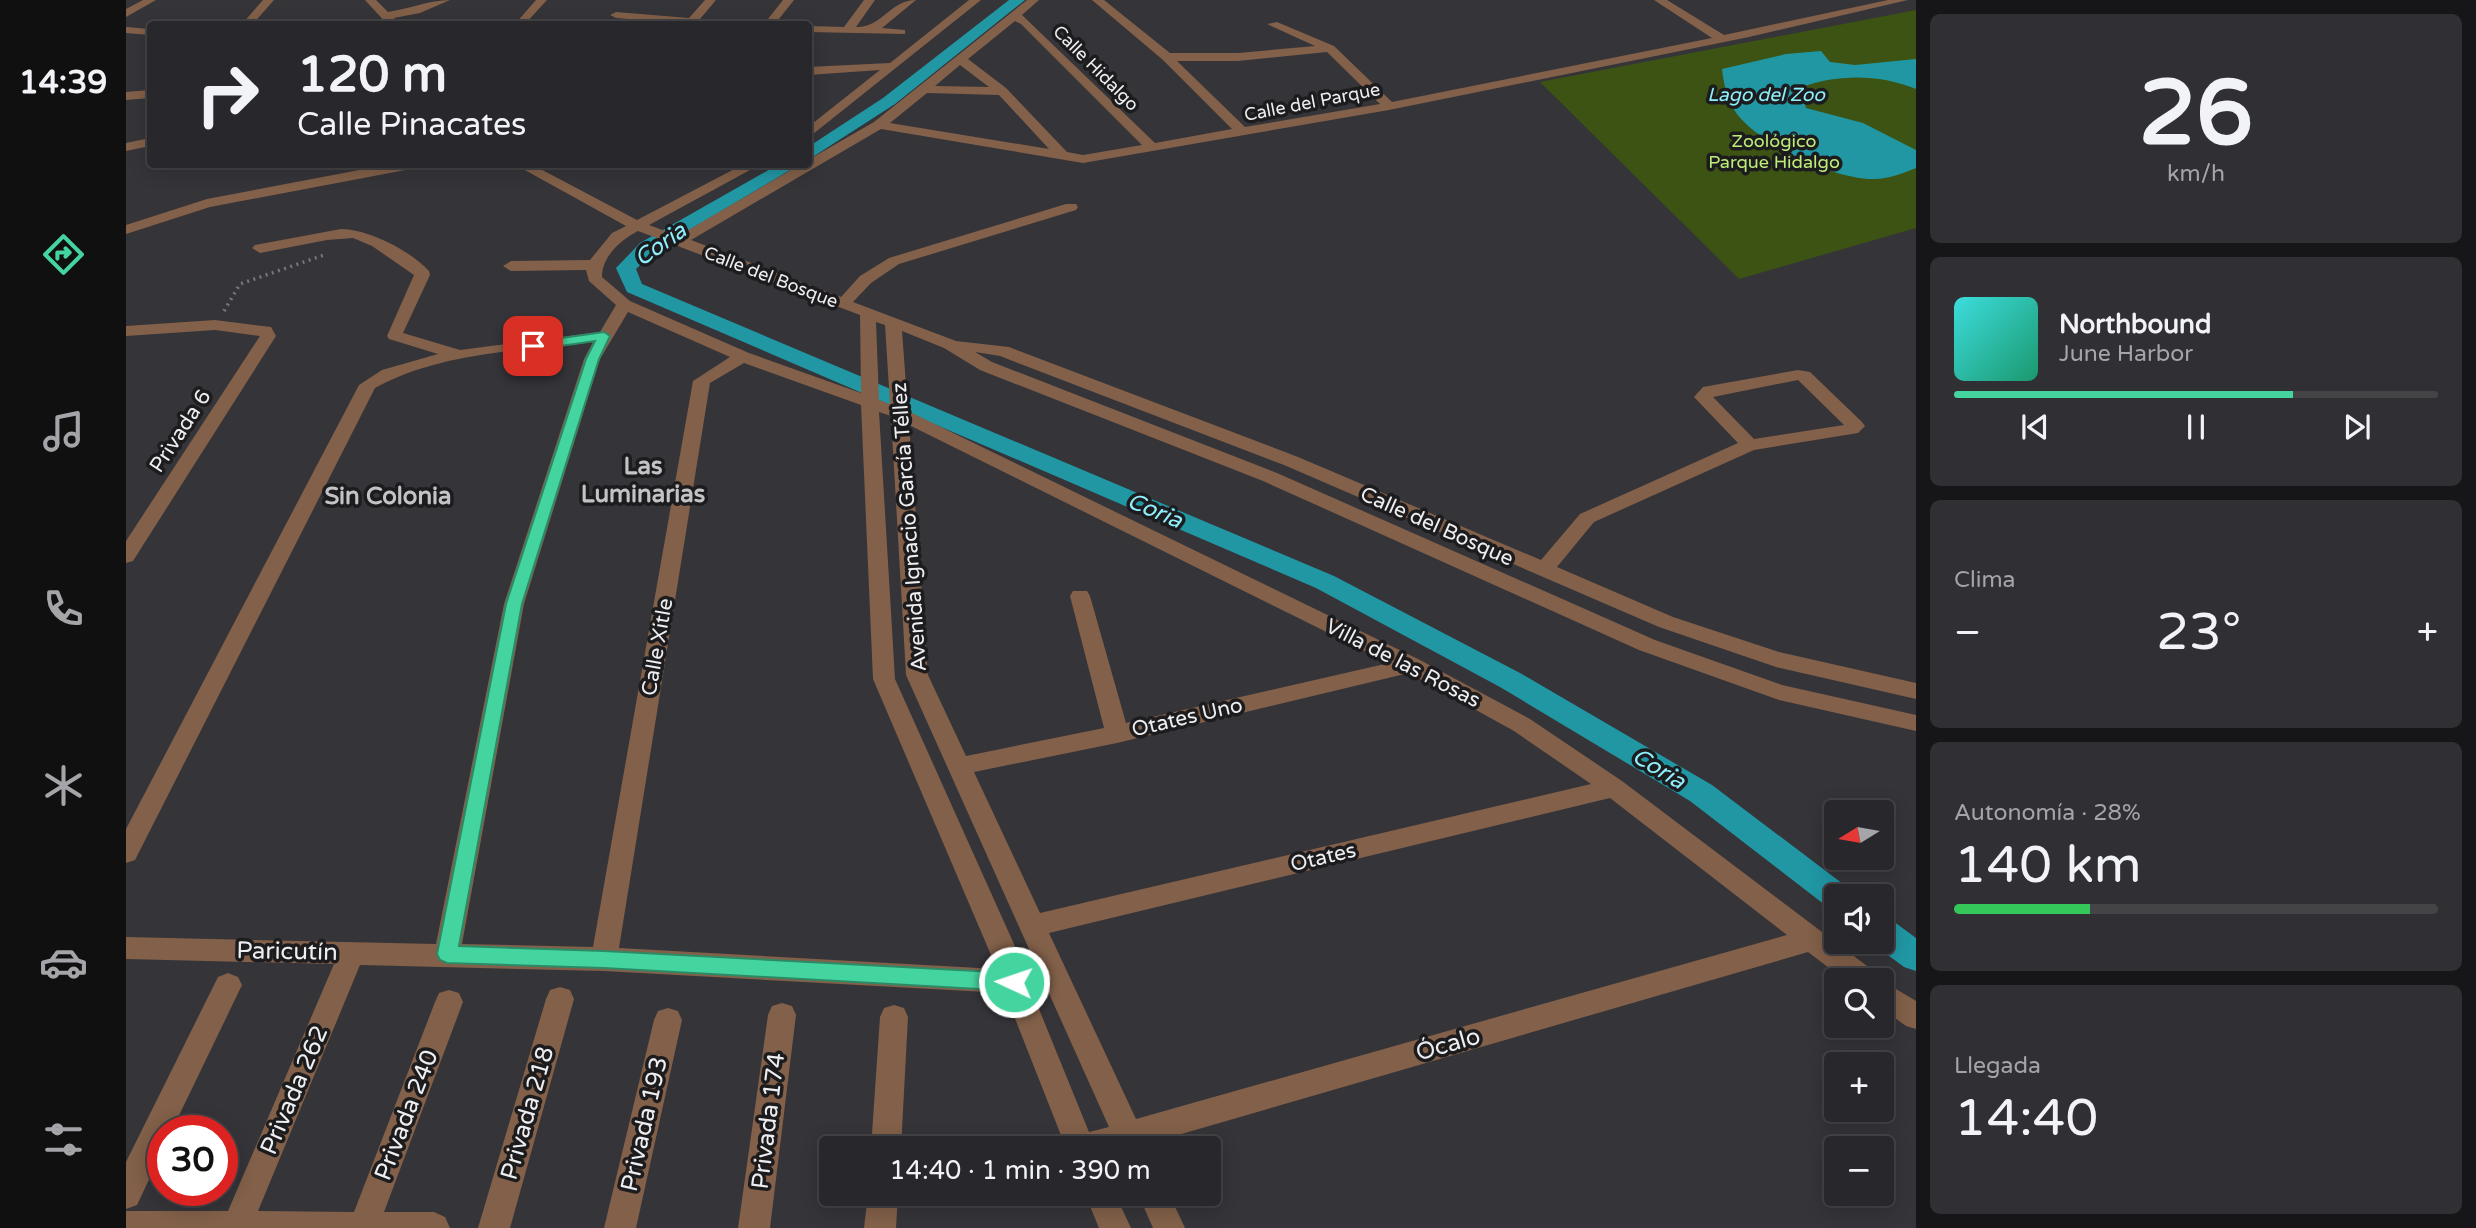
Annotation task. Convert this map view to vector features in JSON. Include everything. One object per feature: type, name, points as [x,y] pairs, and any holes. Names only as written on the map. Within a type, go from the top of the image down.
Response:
[{"type":"street","points":[[126,15],[151,0]]},
{"type":"street","points":[[250,21],[269,0]]},
{"type":"street","points":[[370,0],[386,17]]},
{"type":"street","points":[[386,17],[416,0]]},
{"type":"street","points":[[386,17],[416,11],[445,0]]},
{"type":"street","points":[[522,21],[542,0]]},
{"type":"street","points":[[610,21],[630,0]]},
{"type":"street","points":[[692,21],[710,0]]},
{"type":"street","points":[[772,21],[789,0]]},
{"type":"street","points":[[847,31],[870,0]]},
{"type":"street","points":[[869,33],[911,0]]},
{"type":"street","points":[[812,131],[976,0]]},
{"type":"street","points":[[812,160],[879,125],[1034,0]]},
{"type":"street","points":[[1097,0],[1167,57],[1242,133]]},
{"type":"street","points":[[1659,0],[1722,39]]},
{"type":"street","name":"Calle del Parque","points":[[879,125],[1083,159],[1389,106],[1749,34],[1903,0]]},
{"type":"street","points":[[616,15],[672,21]]},
{"type":"street","name":"Calle Hidalgo","points":[[1015,16],[1025,22],[1152,147]]},
{"type":"street","points":[[1273,24],[1330,48],[1389,106]]},
{"type":"street","points":[[812,29],[901,32]]},
{"type":"street","points":[[126,30],[147,32]]},
{"type":"street","points":[[1167,57],[1238,57],[1330,48]]},
{"type":"street","points":[[961,60],[1002,91],[1062,155]]},
{"type":"street","points":[[812,71],[894,66]]},
{"type":"street","points":[[921,89],[1002,91]]},
{"type":"street","points":[[126,96],[147,94]]},
{"type":"street","points":[[126,147],[147,143]]},
{"type":"street","points":[[126,230],[206,203],[354,170],[375,168]]},
{"type":"street","name":"Calle del Bosque","points":[[528,168],[636,225],[950,344],[986,366],[1270,477],[1647,645],[1779,692],[1916,723]]},
{"type":"street","points":[[511,266],[594,272],[617,236],[747,168]]},
{"type":"street","points":[[668,236],[797,168]]},
{"type":"street","points":[[844,305],[859,283],[874,271],[894,261],[1072,207]]},
{"type":"street","points":[[260,248],[342,233],[358,233],[421,271],[422,275],[395,331],[396,336],[401,340],[462,355]]},
{"type":"street","name":"Villa de las Rosas","points":[[594,272],[624,304],[743,357],[870,395],[899,407],[1412,665],[1522,725],[1614,788],[1848,968]]},
{"type":"street","points":[[447,954],[514,604],[592,359],[624,304]]},
{"type":"street","name":"Avenida Ignacio García Téllez","points":[[869,315],[870,395],[884,678],[1005,953],[1014,982],[1078,1136]]},
{"type":"street","name":"Avenida Ignacio García Téllez","points":[[893,321],[917,675],[1128,1136]]},
{"type":"street","points":[[126,331],[215,325]]},
{"type":"street","name":"Privada 6","points":[[126,556],[268,336],[265,330],[215,325]]},
{"type":"street","points":[[126,853],[369,385],[394,369],[462,355],[604,336]]},
{"type":"street","points":[[380,376],[401,340]]},
{"type":"street","name":"Calle del Bosque","points":[[950,344],[1003,351],[1292,461],[1666,622],[1776,659],[1916,691]]},
{"type":"street","name":"Calle Xitle","points":[[604,960],[702,381],[743,357]]},
{"type":"street","points":[[1544,570],[1587,518],[1750,444],[1852,429],[1856,426],[1804,376],[1709,391],[1703,397],[1750,444]]},
{"type":"street","points":[[1080,596],[1117,734]]},
{"type":"street","name":"Otates Uno","points":[[961,766],[1117,734],[1412,665]]},
{"type":"street","name":"Otates","points":[[1033,926],[1614,788]]},
{"type":"street","name":"Ócalo","points":[[1151,1136],[1810,940]]},
{"type":"street","name":"Paricutín","points":[[126,947],[604,960],[1014,982]]},
{"type":"street","name":"Privada 262","points":[[236,1227],[352,953]]},
{"type":"street","points":[[126,1194],[228,985]]},
{"type":"street","name":"Privada 218","points":[[494,1228],[560,999]]},
{"type":"street","points":[[1894,1001],[1916,1017]]},
{"type":"street","name":"Privada 240","points":[[363,1228],[449,1002]]},
{"type":"street","name":"Privada 174","points":[[754,1228],[782,1015]]},
{"type":"street","points":[[887,1136],[894,1017]]},
{"type":"street","name":"Privada 193","points":[[620,1228],[668,1020]]},
{"type":"street","points":[[880,1228],[882,1206]]},
{"type":"street","points":[[1105,1206],[1115,1228]]},
{"type":"street","points":[[1158,1206],[1168,1228]]},
{"type":"street","points":[[126,1226],[434,1228]]},
{"type":"path","points":[[215,325],[240,284],[332,253]]},
{"type":"green space","name":"Zoológico Parque Hidalgo","points":[[1916,10],[1916,228],[1739,279],[1540,82]]},
{"type":"water","name":"Lago del Zoo","points":[[1821,51],[1830,62],[1855,65],[1916,59],[1916,89],[1873,78],[1828,80],[1800,88],[1806,108],[1863,123],[1916,150],[1916,168],[1889,177],[1868,179],[1827,170],[1765,139],[1737,114],[1726,93],[1722,69],[1786,54]]},
{"type":"waterway","name":"Coria","points":[[812,152],[889,101],[1018,0]]},
{"type":"waterway","name":"Coria","points":[[785,168],[647,247],[626,268],[634,288],[1325,582],[1510,680],[1701,793],[1824,887]]},
{"type":"waterway","name":"Coria","points":[[1894,941],[1916,957]]},
{"type":"district","name":"Las Luminarias","points":[[643,480]]},
{"type":"district","name":"Sin Colonia","points":[[388,496]]},
{"type":"route","points":[[533,346],[604,336],[592,359],[514,604],[447,954],[1014,982]]}]
